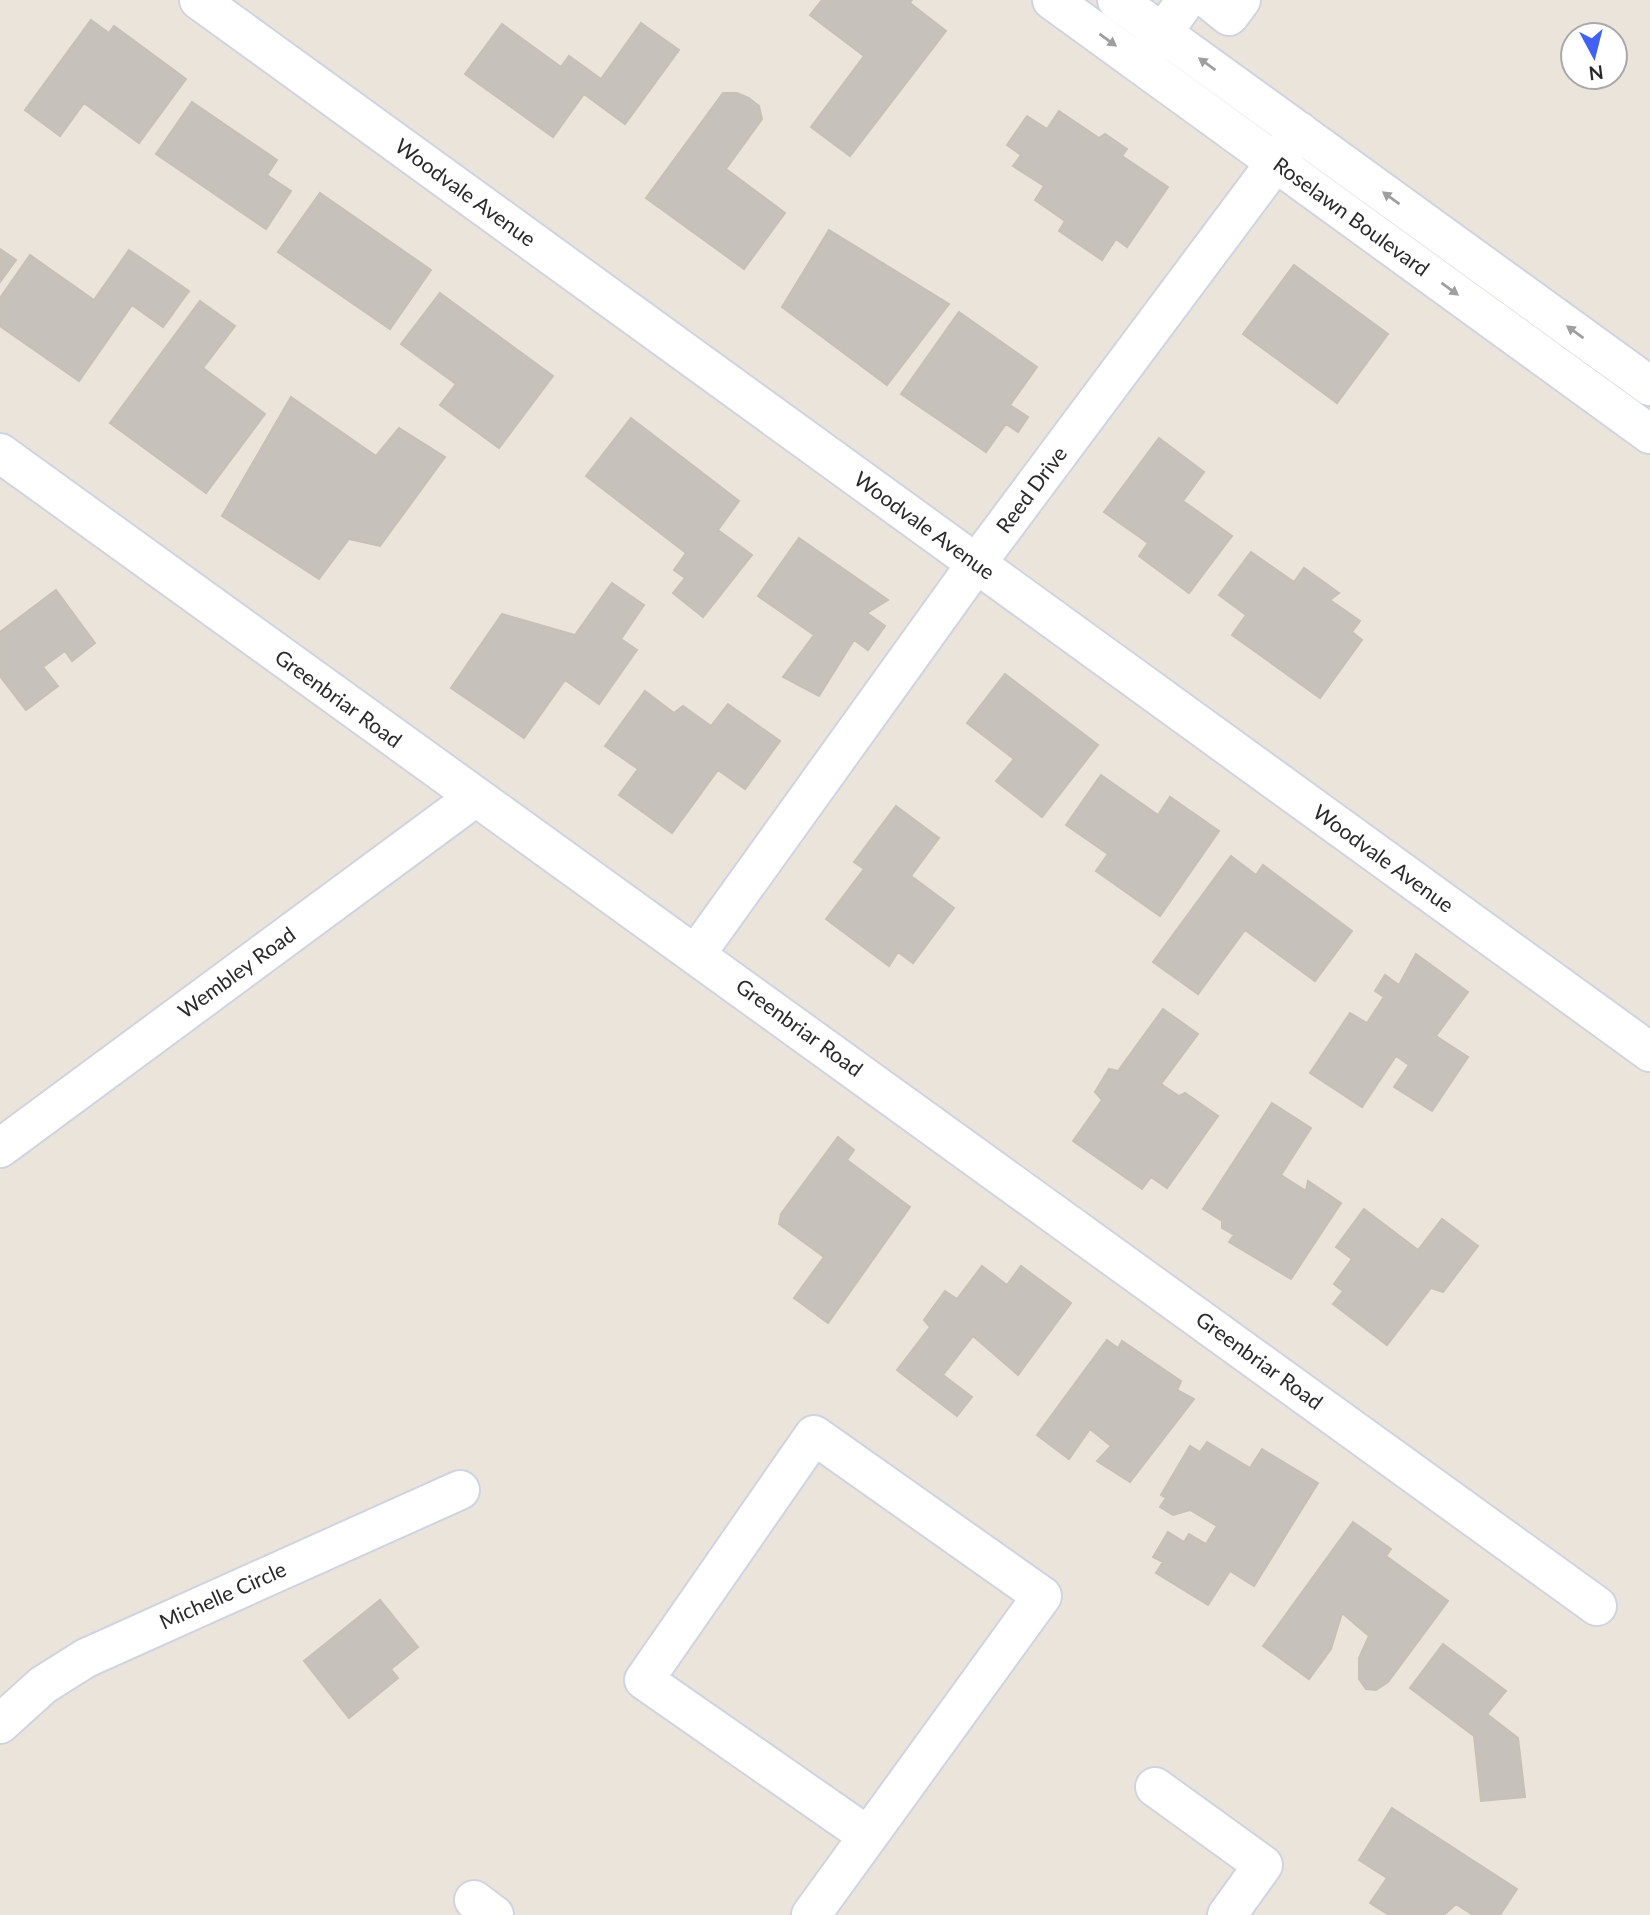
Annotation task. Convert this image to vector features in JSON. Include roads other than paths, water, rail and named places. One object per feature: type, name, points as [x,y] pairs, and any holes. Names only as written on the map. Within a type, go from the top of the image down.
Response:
[{"type":"street","name":"Woodvale Avenue","points":[[199,0],[1650,1052]]},
{"type":"street","name":"Roselawn Boulevard","points":[[1052,0],[1650,434]]},
{"type":"street","name":"Roselawn Boulevard","points":[[1117,0],[1637,377]]},
{"type":"street","points":[[1141,65],[1186,0]]},
{"type":"street","points":[[1209,0],[1229,16],[1241,0]]},
{"type":"street","name":"Reed Drive","points":[[696,954],[976,564],[1298,131]]},
{"type":"street","points":[[1602,399],[1637,377]]},
{"type":"street","name":"Greenbriar Road","points":[[7,468],[696,954],[1597,1606]]},
{"type":"street","name":"Wembley Road","points":[[0,1148],[474,798]]},
{"type":"street","points":[[811,1915],[1042,1596],[814,1434],[644,1680],[868,1836]]},
{"type":"street","name":"Michelle Circle","points":[[0,1724],[43,1685],[86,1658],[460,1489]]},
{"type":"street","points":[[1155,1787],[1263,1865],[1227,1915]]}]
